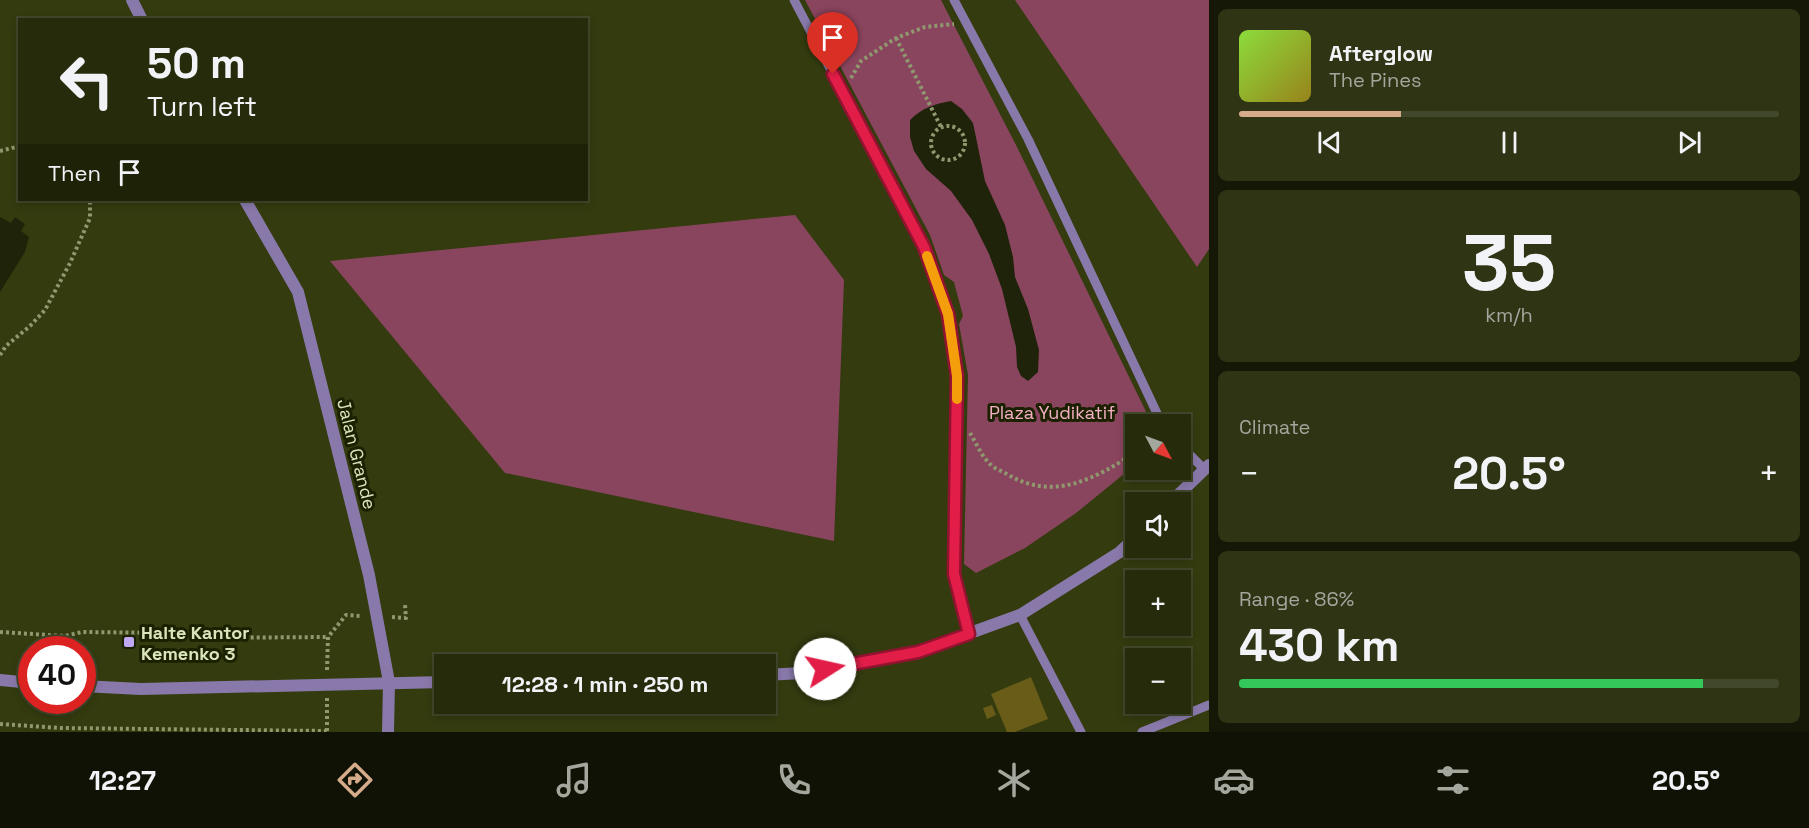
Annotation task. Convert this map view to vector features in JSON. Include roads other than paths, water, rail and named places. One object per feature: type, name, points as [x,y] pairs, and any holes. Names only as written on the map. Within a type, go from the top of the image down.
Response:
[{"type":"street","points":[[132,0],[141,18]]},
{"type":"street","name":"Jalan Grande","points":[[246,201],[298,292],[369,575],[388,682],[388,732]]},
{"type":"street","points":[[1181,492],[1207,467]]},
{"type":"street","points":[[776,674],[802,673],[918,652],[969,634],[1020,615],[1125,547]]},
{"type":"street","points":[[0,680],[18,682]]},
{"type":"street","points":[[96,687],[141,689],[434,682]]},
{"type":"lane","points":[[794,0],[924,247],[948,314],[957,376],[954,574],[969,634]]},
{"type":"lane","points":[[954,0],[1028,139],[1157,414]]},
{"type":"lane","points":[[1191,454],[1207,467]]},
{"type":"lane","points":[[1020,615],[1081,732]]},
{"type":"lane","points":[[1142,732],[1209,705]]},
{"type":"place","name":"Halte Kantor Kemenko 3","points":[[129,642]]},
{"type":"park label","name":"Plaza Yudikatif","points":[[1052,412]]}]
